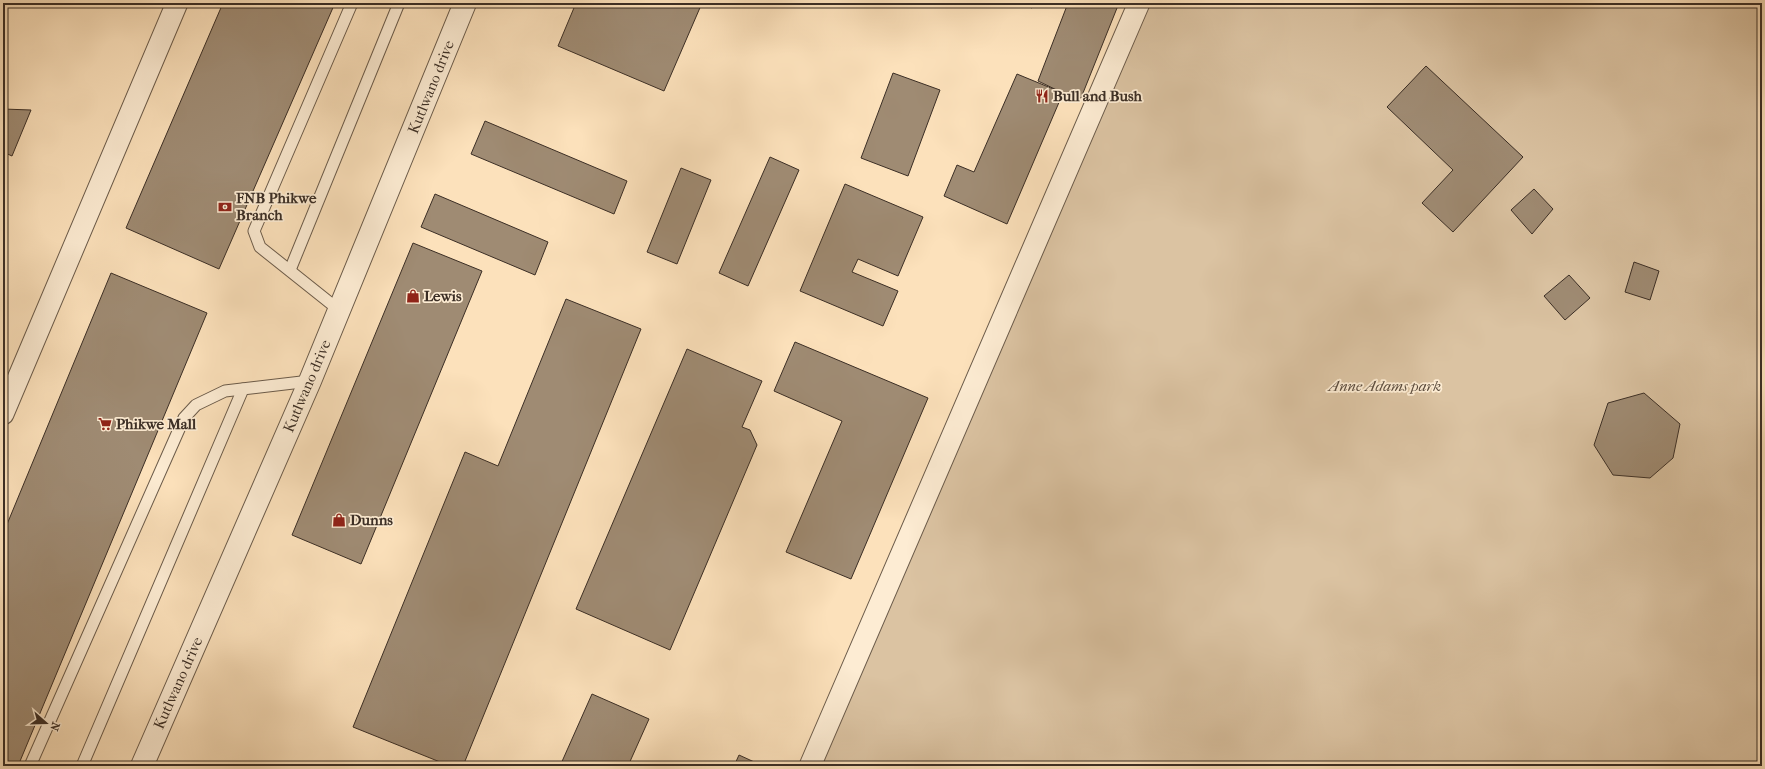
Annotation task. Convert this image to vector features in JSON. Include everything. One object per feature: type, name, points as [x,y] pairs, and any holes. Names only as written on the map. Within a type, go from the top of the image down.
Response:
[{"type":"street","points":[[3,414],[177,3]]},
{"type":"street","name":"Kutlwano drive","points":[[142,766],[310,381],[465,3]]},
{"type":"street","points":[[810,766],[1139,3]]},
{"type":"lane","points":[[339,310],[260,247],[254,231],[352,3]]},
{"type":"lane","points":[[290,270],[399,3]]},
{"type":"lane","points":[[30,766],[184,418],[196,405],[224,391],[310,381]]},
{"type":"lane","points":[[82,766],[243,389]]},
{"type":"green space","name":"Anne Adams park","points":[[1139,3],[1762,3],[1762,766],[810,766]]},
{"type":"building","points":[[223,3],[335,3],[219,269],[126,228]]},
{"type":"building","points":[[576,3],[702,3],[664,91],[558,46]]},
{"type":"building","points":[[1020,3],[1034,3],[1032,8]]},
{"type":"building","points":[[1068,3],[1119,3],[1081,98],[1063,93],[1038,81]]},
{"type":"building","points":[[1426,66],[1523,157],[1453,232],[1422,203],[1453,170],[1387,107]]},
{"type":"building","points":[[893,73],[940,90],[908,176],[861,158]]},
{"type":"building","points":[[1017,74],[1063,93],[1007,224],[944,196],[957,165],[974,172]]},
{"type":"building","points":[[3,109],[31,110],[12,156],[3,152]]},
{"type":"building","points":[[485,121],[627,181],[614,214],[471,154]]},
{"type":"building","points":[[770,157],[799,170],[748,286],[719,273]]},
{"type":"building","points":[[681,168],[711,180],[677,264],[647,252]]},
{"type":"building","points":[[845,184],[923,217],[898,276],[858,259],[852,272],[898,291],[883,326],[800,291]]},
{"type":"building","points":[[1534,189],[1553,209],[1532,234],[1511,210]]},
{"type":"building","points":[[435,194],[548,242],[535,275],[421,227]]},
{"type":"building","points":[[413,243],[482,271],[361,564],[292,535]]},
{"type":"building","points":[[1634,262],[1659,271],[1650,300],[1625,292]]},
{"type":"building","name":"Phikwe Mall","points":[[111,273],[207,313],[18,766],[3,766],[3,534]]},
{"type":"building","points":[[1569,275],[1590,298],[1565,320],[1544,296]]},
{"type":"building","points":[[566,299],[641,329],[463,766],[450,766],[353,727],[465,452],[498,466]]},
{"type":"building","points":[[795,342],[928,398],[851,579],[786,552],[842,421],[774,391]]},
{"type":"building","points":[[687,349],[762,381],[742,427],[750,430],[757,445],[670,650],[576,609]]},
{"type":"building","points":[[1644,393],[1680,424],[1673,458],[1650,478],[1613,475],[1594,445],[1608,403]]},
{"type":"building","points":[[592,694],[649,719],[628,766],[560,766]]},
{"type":"building","points":[[739,755],[763,766],[734,766]]},
{"type":"place","name":"Bull and Bush","points":[[1042,96]]},
{"type":"place","name":"FNB Phikwe Branch","points":[[225,207]]},
{"type":"place","name":"Lewis","points":[[413,296]]},
{"type":"place","name":"Phikwe Mall","points":[[105,424]]},
{"type":"place","name":"Dunns","points":[[339,520]]}]
